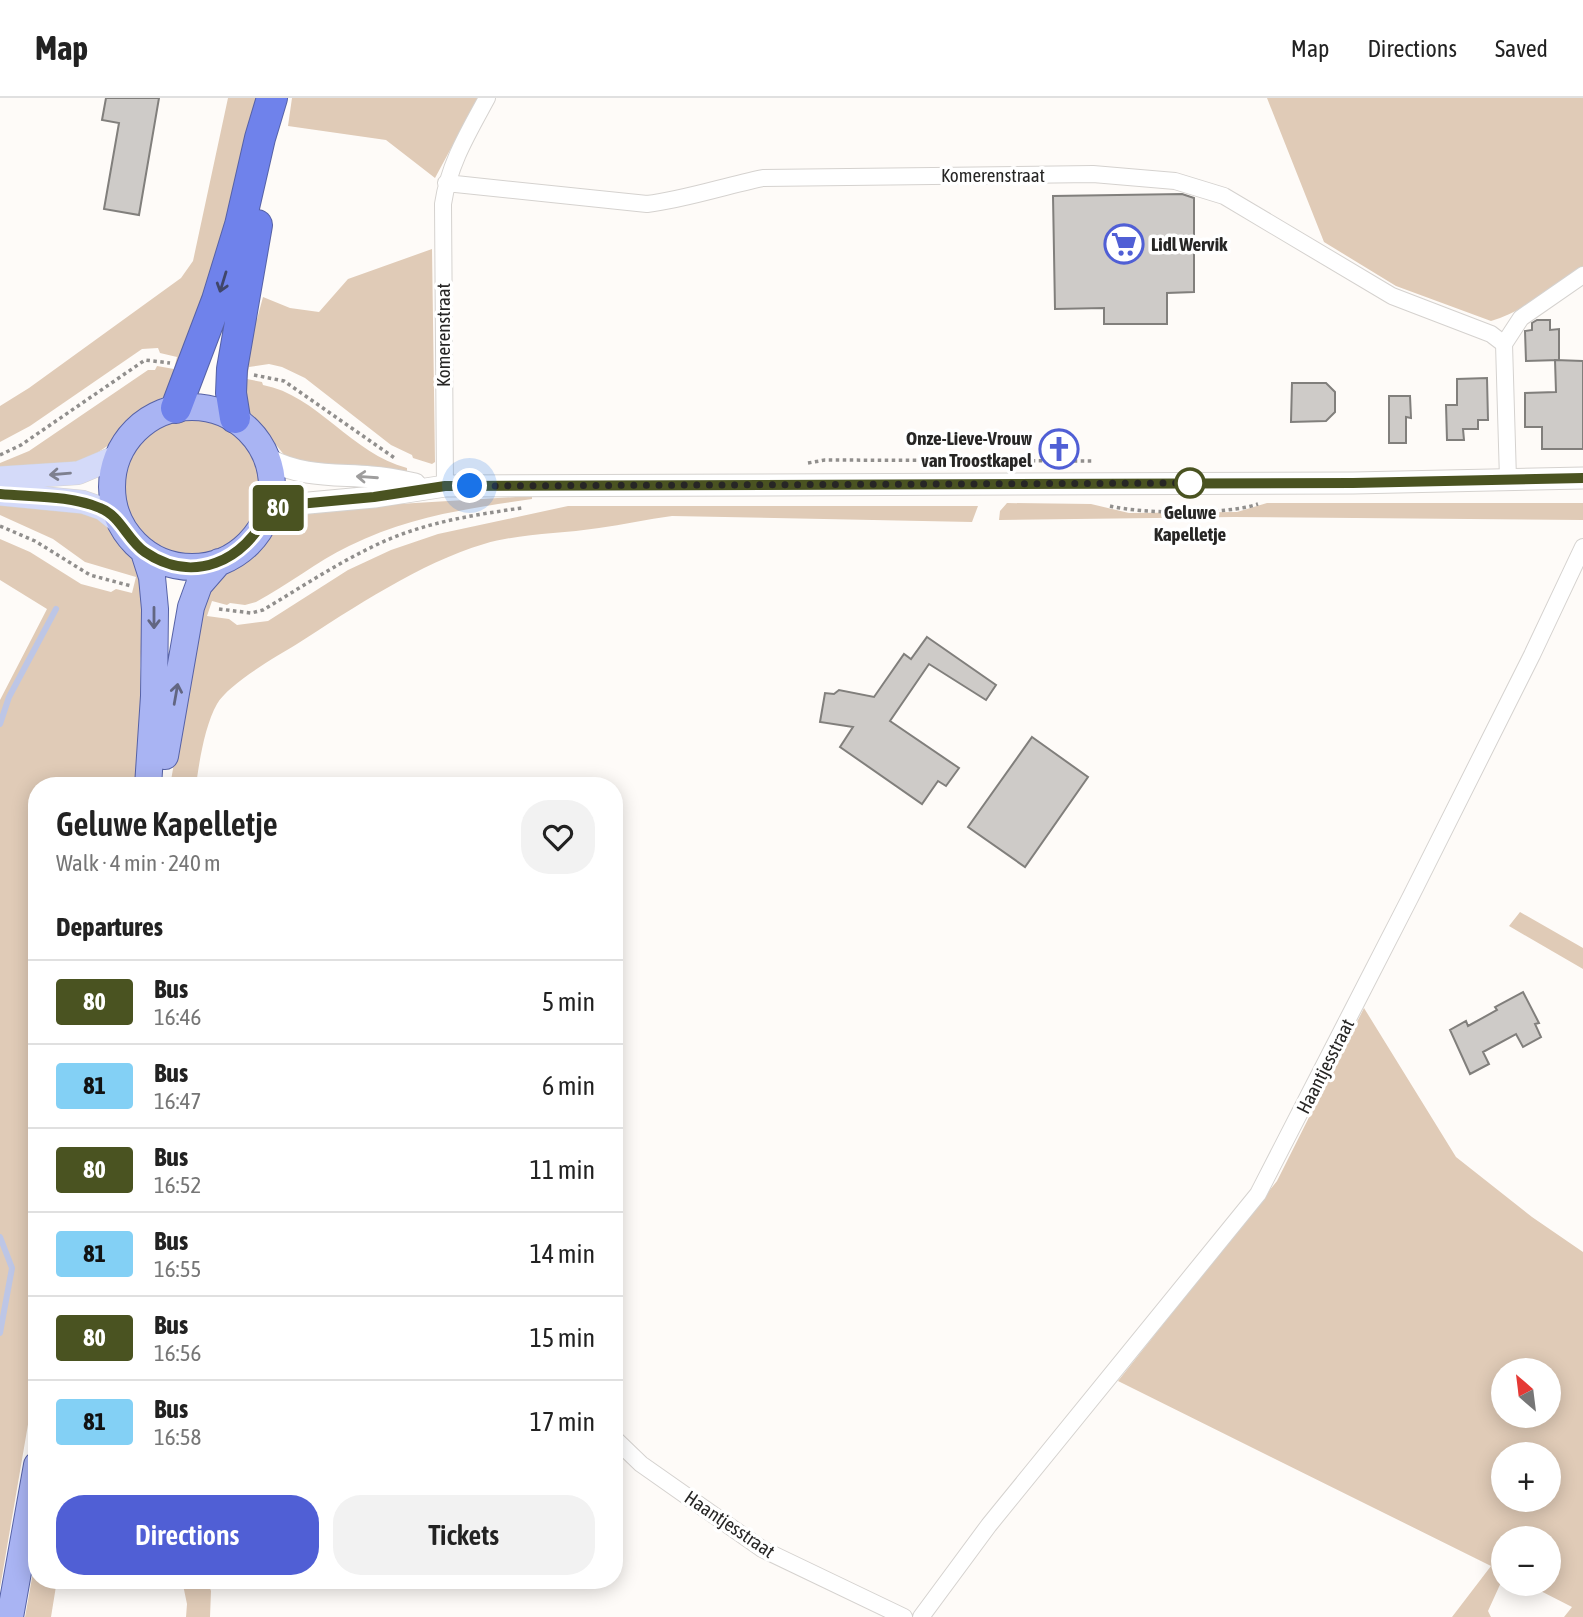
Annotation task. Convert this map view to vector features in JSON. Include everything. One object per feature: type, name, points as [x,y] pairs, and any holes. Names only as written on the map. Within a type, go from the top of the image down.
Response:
[{"type":"highway","points":[[176,408],[217,300],[237,237],[260,138],[274,98]]},
{"type":"highway","points":[[235,418],[231,393],[232,369],[273,140],[274,98]]},
{"type":"main road","points":[[196,406],[235,418],[260,443],[268,459],[272,495],[260,529],[235,555],[200,567],[161,561],[144,552],[119,522],[112,501],[111,479],[116,457],[126,440],[140,425],[156,414],[176,408],[196,406]]},
{"type":"main road","points":[[0,478],[78,473],[116,457]]},
{"type":"main road","points":[[0,494],[83,502],[103,509],[119,522]]},
{"type":"main road","points":[[144,552],[152,577],[155,609],[154,696],[149,777]]},
{"type":"main road","points":[[162,777],[191,607],[199,585],[219,562]]},
{"type":"main road","points":[[10,1617],[28,1516]]},
{"type":"street","name":"Komerenstraat","points":[[440,487],[443,204],[446,183],[456,154],[488,98]]},
{"type":"street","name":"Komerenstraat","points":[[446,183],[647,204],[679,200],[763,178],[1093,174],[1175,181],[1224,196],[1392,296],[1491,334],[1504,344]]},
{"type":"street","points":[[1508,479],[1504,344],[1521,317],[1583,275]]},
{"type":"street","points":[[268,459],[301,472],[373,477],[440,487]]},
{"type":"street","points":[[268,512],[288,505],[374,497],[440,487],[1353,483],[1583,478]]},
{"type":"street","name":"Haantjesstraat","points":[[921,1617],[984,1531],[1258,1194],[1410,898],[1583,547]]},
{"type":"street","name":"Haantjesstraat","points":[[623,1447],[641,1464],[762,1549],[904,1617]]},
{"type":"path","points":[[0,455],[21,445],[145,360],[175,364]]},
{"type":"path","points":[[249,374],[284,381],[385,452],[406,462]]},
{"type":"path","points":[[219,609],[251,613],[263,610],[342,562],[390,539],[475,514],[530,507]]},
{"type":"path","points":[[0,526],[35,541],[90,575],[134,587]]},
{"type":"shaded area","points":[[228,98],[260,98],[229,236],[165,396],[127,420],[109,445],[86,460],[0,472],[0,463],[29,451],[148,370],[155,370],[157,366],[174,369],[177,357],[160,353],[158,348],[142,349],[30,426],[0,442],[0,406],[181,278],[193,261]]},
{"type":"shaded area","points":[[292,98],[478,98],[435,178],[386,140],[288,126]]},
{"type":"shaded area","points":[[1267,98],[1583,98],[1583,266],[1527,304],[1491,321],[1396,286],[1324,242]]},
{"type":"shaded area","points":[[432,249],[435,462],[432,464],[413,458],[391,445],[305,378],[269,364],[249,367],[247,379],[262,382],[263,385],[301,400],[369,451],[407,468],[407,472],[305,467],[285,456],[243,404],[252,318],[257,319],[263,297],[290,308],[319,312],[348,279]]},
{"type":"shaded area","points":[[192,420],[218,425],[239,440],[254,461],[259,487],[254,513],[239,534],[218,549],[192,554],[166,549],[145,534],[130,513],[125,487],[130,461],[145,440],[166,425]]},
{"type":"shaded area","points":[[532,496],[532,499],[461,510],[394,527],[337,552],[256,602],[227,605],[212,601],[207,616],[229,619],[237,625],[268,621],[348,570],[391,550],[438,534],[568,506],[978,506],[972,522],[672,516],[513,538],[460,552],[411,574],[242,679],[217,704],[209,722],[197,777],[172,777],[200,616],[214,576],[254,552],[279,522],[292,514],[333,508]]},
{"type":"shaded area","points":[[0,503],[73,508],[100,518],[133,559],[141,579],[143,625],[140,666],[141,740],[137,777],[28,777],[28,1425],[0,1588],[0,700],[47,609],[0,580],[0,539],[30,552],[81,584],[111,592],[116,589],[132,593],[136,577],[85,562],[53,539],[0,515]]},
{"type":"shaded area","points":[[1007,503],[1091,504],[1129,513],[1237,512],[1267,503],[1583,503],[1583,520],[1234,517],[999,520],[1000,511]]},
{"type":"shaded area","points":[[1520,912],[1583,948],[1583,969],[1509,926]]},
{"type":"shaded area","points":[[1364,1008],[1456,1157],[1532,1217],[1583,1252],[1583,1617],[1564,1617],[1572,1607],[1550,1596],[1561,1596],[1561,1526],[1491,1526],[1491,1566],[1118,1381],[1277,1181]]},
{"type":"shaded area","points":[[1491,1566],[1491,1596],[1495,1596],[1488,1611],[1491,1617],[1452,1617]]},
{"type":"shaded area","points":[[30,1589],[56,1589],[51,1617],[25,1617]]},
{"type":"shaded area","points":[[184,1589],[210,1589],[210,1617],[186,1617]]},
{"type":"building","points":[[106,98],[159,98],[139,215],[104,209],[119,123],[102,120]]},
{"type":"building","name":"Lidl Wervik","points":[[1182,194],[1194,198],[1194,292],[1167,293],[1167,324],[1104,324],[1104,308],[1055,309],[1053,196]]},
{"type":"building","points":[[1537,320],[1550,320],[1550,330],[1559,329],[1559,360],[1526,361],[1525,331],[1532,330],[1532,323]]},
{"type":"building","points":[[1555,360],[1583,361],[1583,449],[1542,449],[1542,427],[1525,427],[1525,393],[1556,392]]},
{"type":"building","points":[[1487,378],[1488,420],[1478,420],[1478,429],[1463,429],[1464,440],[1447,440],[1446,405],[1457,405],[1457,379]]},
{"type":"building","points":[[1292,383],[1326,383],[1335,392],[1335,412],[1326,421],[1291,422]]},
{"type":"building","points":[[1389,396],[1410,396],[1411,418],[1406,417],[1406,443],[1389,443]]},
{"type":"building","points":[[927,637],[996,685],[986,700],[929,664],[890,721],[959,768],[946,786],[938,781],[922,804],[840,747],[853,727],[820,722],[825,693],[834,694],[839,690],[874,697],[904,654],[911,659]]},
{"type":"building","points":[[1032,737],[1088,777],[1025,867],[968,827]]},
{"type":"building","points":[[1523,992],[1539,1023],[1535,1024],[1541,1037],[1523,1047],[1516,1034],[1483,1052],[1489,1064],[1470,1074],[1450,1030],[1466,1021],[1468,1026]]},
{"type":"waterway","points":[[0,724],[9,697],[56,609]]},
{"type":"waterway","points":[[0,1237],[12,1268],[0,1333]]},
{"type":"bus line","name":"80","points":[[0,494],[83,502],[103,509],[119,522],[144,552],[161,561],[200,567],[235,555],[260,529],[268,512],[288,505],[374,497],[445,486],[1353,483],[1583,478]]},
{"type":"place","name":"Lidl Wervik","points":[[1124,244]]},
{"type":"place","name":"Onze-Lieve-Vrouw van Troostkapel","points":[[1059,449]]},
{"type":"place","name":"Geluwe Kapelletje","points":[[1190,483]]},
{"type":"route","points":[[470,486],[1190,483]]}]
